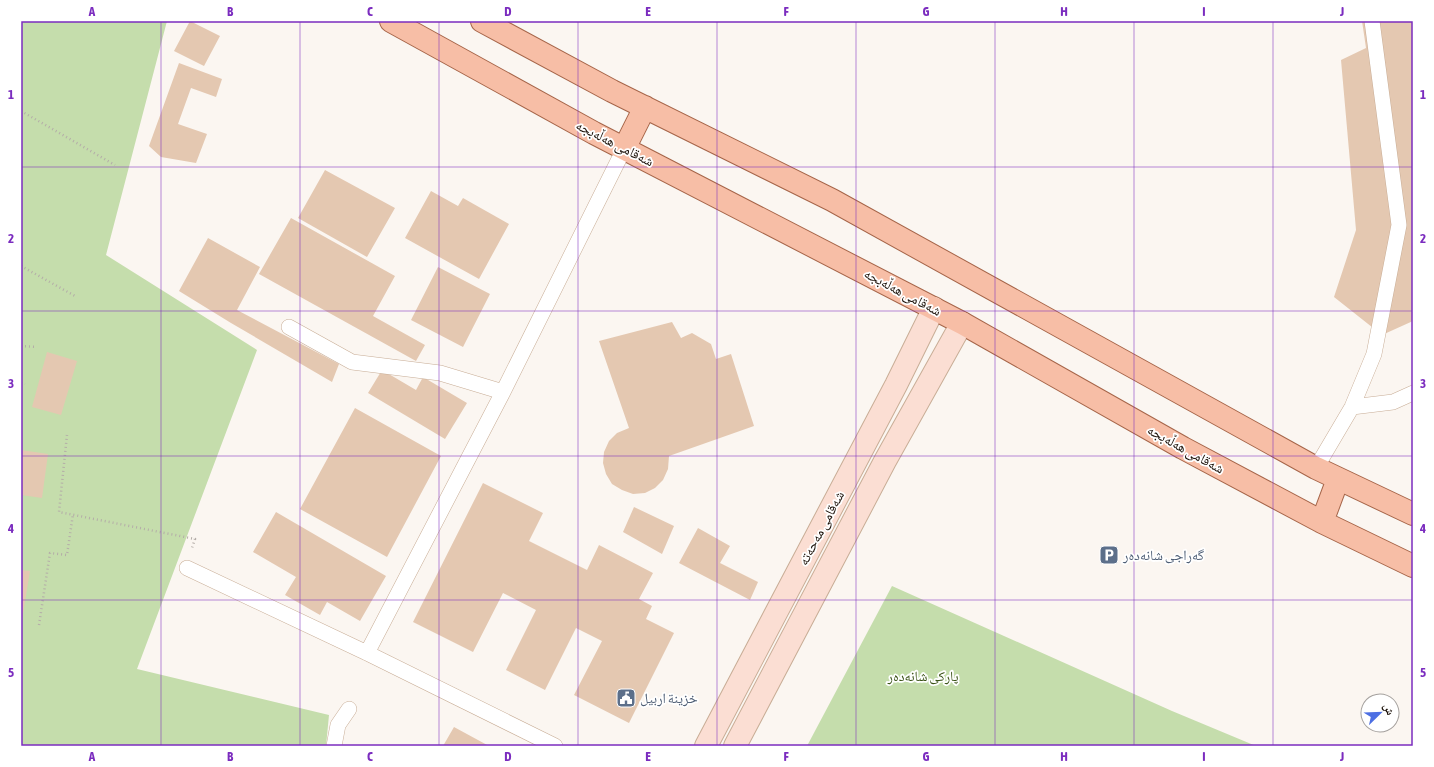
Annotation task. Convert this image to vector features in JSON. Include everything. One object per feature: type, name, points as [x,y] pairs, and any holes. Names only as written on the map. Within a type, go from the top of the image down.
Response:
[{"type":"main road","name":"شەقامی هەڵەبجە","points":[[391,21],[594,132],[962,323],[1183,448],[1322,522],[1413,566]]},
{"type":"main road","points":[[482,21],[612,91],[832,200],[1316,468],[1413,514]]},
{"type":"main road","points":[[625,147],[645,107]]},
{"type":"main road","name":"شەقامی مەحەتە","points":[[706,746],[896,385],[934,308]]},
{"type":"main road","name":"شەقامی مەحەتە","points":[[735,746],[885,461],[962,323]]},
{"type":"main road","points":[[1322,522],[1338,479]]},
{"type":"lane","points":[[1316,468],[1352,407],[1374,354],[1399,225],[1372,21]]},
{"type":"lane","points":[[367,653],[503,392],[625,147]]},
{"type":"lane","points":[[288,327],[352,362],[440,373],[503,392]]},
{"type":"lane","points":[[1352,407],[1393,402],[1413,392]]},
{"type":"lane","points":[[187,568],[367,653],[555,746]]},
{"type":"lane","points":[[334,746],[338,725],[349,709]]},
{"type":"path","points":[[21,111],[115,165]]},
{"type":"path","points":[[21,266],[74,296]]},
{"type":"path","points":[[21,346],[37,346]]},
{"type":"path","points":[[67,434],[59,512],[195,539],[187,568]]},
{"type":"path","points":[[39,625],[50,552],[67,555],[73,514]]},
{"type":"green space","points":[[21,21],[167,21],[106,255],[257,350],[137,669],[329,715],[326,746],[21,746]]},
{"type":"green space","name":"پارکی شانەدەر","points":[[892,586],[1172,711],[1256,746],[807,746]]},
{"type":"building","points":[[190,21],[220,36],[204,66],[174,51]]},
{"type":"building","points":[[1362,21],[1413,21],[1413,321],[1382,335],[1334,297],[1356,230],[1341,60],[1366,48]]},
{"type":"building","points":[[179,63],[222,79],[216,97],[191,88],[178,124],[207,134],[196,163],[161,157],[149,146]]},
{"type":"building","points":[[325,170],[395,208],[367,257],[298,218]]},
{"type":"building","points":[[431,191],[458,206],[463,198],[509,224],[479,279],[405,238]]},
{"type":"building","points":[[291,218],[395,276],[373,316],[425,345],[416,361],[259,274]]},
{"type":"building","points":[[208,238],[260,267],[237,310],[339,364],[332,382],[179,291]]},
{"type":"building","points":[[438,267],[490,294],[463,347],[411,320]]},
{"type":"building","points":[[672,322],[681,338],[692,333],[711,344],[716,359],[731,354],[754,426],[669,456],[668,469],[663,480],[655,488],[645,493],[633,494],[612,484],[606,474],[603,463],[604,452],[609,441],[617,433],[629,428],[599,341]]},
{"type":"building","points":[[47,352],[77,361],[61,415],[32,407]]},
{"type":"building","points":[[382,370],[416,390],[423,377],[467,403],[445,439],[368,393]]},
{"type":"building","points":[[355,408],[441,456],[387,557],[300,509]]},
{"type":"building","points":[[21,450],[48,454],[42,498],[21,495]]},
{"type":"building","points":[[483,483],[543,513],[529,541],[587,570],[599,545],[653,573],[639,599],[652,606],[646,619],[674,633],[629,723],[574,695],[602,641],[576,628],[545,690],[506,670],[536,610],[503,593],[473,652],[413,622]]},
{"type":"building","points":[[634,507],[674,526],[662,554],[623,532]]},
{"type":"building","points":[[276,512],[386,576],[360,621],[327,602],[320,615],[285,595],[296,577],[253,552]]},
{"type":"building","points":[[698,528],[730,546],[720,563],[758,582],[750,600],[679,563]]},
{"type":"building","points":[[21,570],[30,571],[22,620],[21,620]]},
{"type":"building","points":[[454,727],[489,746],[443,746]]},
{"type":"place","name":"گەراجی شانەدەر","points":[[1109,555]]},
{"type":"place","name":"خزينة اربيل","points":[[626,698]]}]
